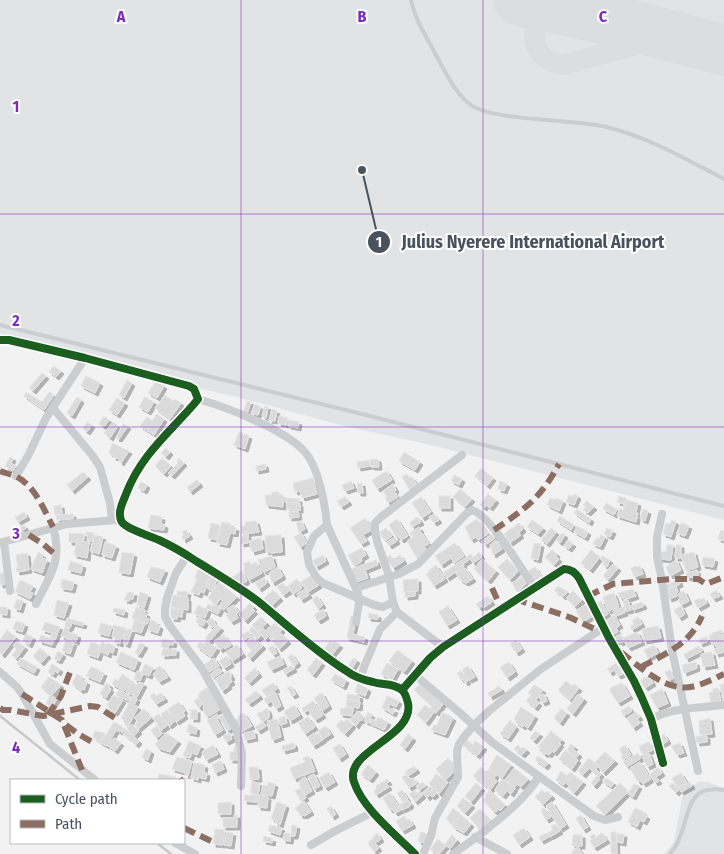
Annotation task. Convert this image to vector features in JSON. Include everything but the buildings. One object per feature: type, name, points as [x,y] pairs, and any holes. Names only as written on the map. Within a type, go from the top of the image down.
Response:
[{"type":"street","points":[[0,340],[9,340],[85,358],[189,386],[194,389],[198,399]]},
{"type":"street","points":[[16,476],[46,418],[85,358]]},
{"type":"street","points":[[116,520],[136,471],[155,446],[198,399]]},
{"type":"street","points":[[198,399],[222,406],[261,424],[294,443],[305,452],[312,463],[316,475],[326,510],[327,525],[356,588],[359,598],[356,622]]},
{"type":"street","points":[[53,408],[100,467],[116,520]]},
{"type":"street","points":[[442,647],[396,612],[389,576],[374,531],[375,523],[381,517],[462,455]]},
{"type":"street","points":[[356,588],[409,570],[418,564],[472,510],[480,513],[494,530],[534,587]]},
{"type":"street","points":[[662,514],[657,537],[656,557],[662,580],[672,650],[698,771]]},
{"type":"street","points":[[10,591],[2,543],[79,522],[116,520],[129,528],[161,541],[253,598],[337,665],[361,679],[373,683],[387,684],[402,690],[407,699],[409,709],[405,720],[395,732],[358,762],[352,772],[357,790],[373,812],[415,854]]},
{"type":"street","points":[[327,525],[314,536],[309,545],[307,558],[312,571],[323,583],[359,598],[383,607],[393,602]]},
{"type":"street","points":[[36,604],[54,567],[58,547],[53,528]]},
{"type":"street","points":[[187,556],[176,573],[166,598],[165,617],[201,666],[236,729],[242,753],[240,786]]},
{"type":"street","points":[[402,690],[442,647],[534,587],[564,569],[569,569],[575,572],[603,628],[634,681],[650,719],[663,763]]},
{"type":"street","points":[[361,679],[380,629],[396,612]]},
{"type":"street","points":[[423,854],[431,836],[434,818],[458,777],[457,751],[459,744],[474,725],[541,668],[603,628]]},
{"type":"street","points":[[0,672],[22,694],[50,744],[94,779]]},
{"type":"street","points":[[415,675],[493,743],[594,816],[605,820],[618,817]]},
{"type":"street","points":[[650,719],[659,714],[685,708],[724,705]]},
{"type":"street","points":[[453,854],[532,788],[539,776]]},
{"type":"street","points":[[311,845],[373,812]]},
{"type":"street","points":[[475,837],[507,854]]},
{"type":"street","points":[[177,844],[195,854]]},
{"type":"lane","points":[[411,0],[416,18],[449,78],[459,94],[472,106],[490,112],[581,122],[619,130],[654,144],[724,179]]},
{"type":"lane","points":[[0,325],[724,506]]},
{"type":"lane","points":[[670,854],[679,839],[692,800],[702,792],[711,789],[724,790]]},
{"type":"shaded area","points":[[0,0],[724,0],[724,520],[431,445],[344,426],[237,397],[0,341]]},
{"type":"shaded area","points":[[700,781],[724,788],[724,854],[664,854],[674,842],[683,793]]},
{"type":"taxiway","points":[[564,0],[586,13],[602,18]]},
{"type":"taxiway","points":[[557,8],[538,24],[534,38],[543,56],[563,65],[669,36]]},
{"type":"runway","points":[[519,0],[622,23],[724,50]]},
{"type":"railway","points":[[0,716],[79,779]]},
{"type":"railway","points":[[158,844],[171,854]]},
{"type":"marked path","points":[[494,530],[515,516],[539,494],[559,464]]},
{"type":"marked path","points":[[0,471],[15,476],[28,485],[38,498],[53,527]]},
{"type":"marked path","points":[[29,535],[57,556]]},
{"type":"marked path","points":[[588,596],[613,584],[673,579],[698,579],[706,584],[724,577]]},
{"type":"marked path","points":[[492,588],[501,608]]},
{"type":"marked path","points":[[515,599],[569,617],[599,631]]},
{"type":"marked path","points":[[641,667],[677,647],[691,634],[702,616]]},
{"type":"marked path","points":[[621,652],[656,678],[679,687],[696,686],[724,674]]},
{"type":"marked path","points":[[48,715],[61,696],[72,667]]},
{"type":"marked path","points":[[22,694],[62,720],[82,770]]},
{"type":"marked path","points":[[0,708],[43,716],[90,706],[98,707],[118,720]]},
{"type":"marked path","points":[[66,725],[96,744]]},
{"type":"marked path","points":[[185,828],[211,841]]},
{"type":"cycle path","points":[[0,340],[9,340],[85,358],[189,386],[194,389],[198,399],[147,456],[132,480],[121,507],[121,521],[132,529],[178,550],[244,591],[301,638],[351,674],[358,678],[395,686],[402,690],[408,703],[407,715],[401,725],[368,752],[353,771],[354,782],[365,802],[389,830],[415,854]]},
{"type":"cycle path","points":[[402,690],[430,658],[443,647],[564,569],[569,570],[579,578],[609,638],[634,681],[651,719],[663,763]]},
{"type":"place","name":"Julius Nyerere International Airport","points":[[362,170]]}]
